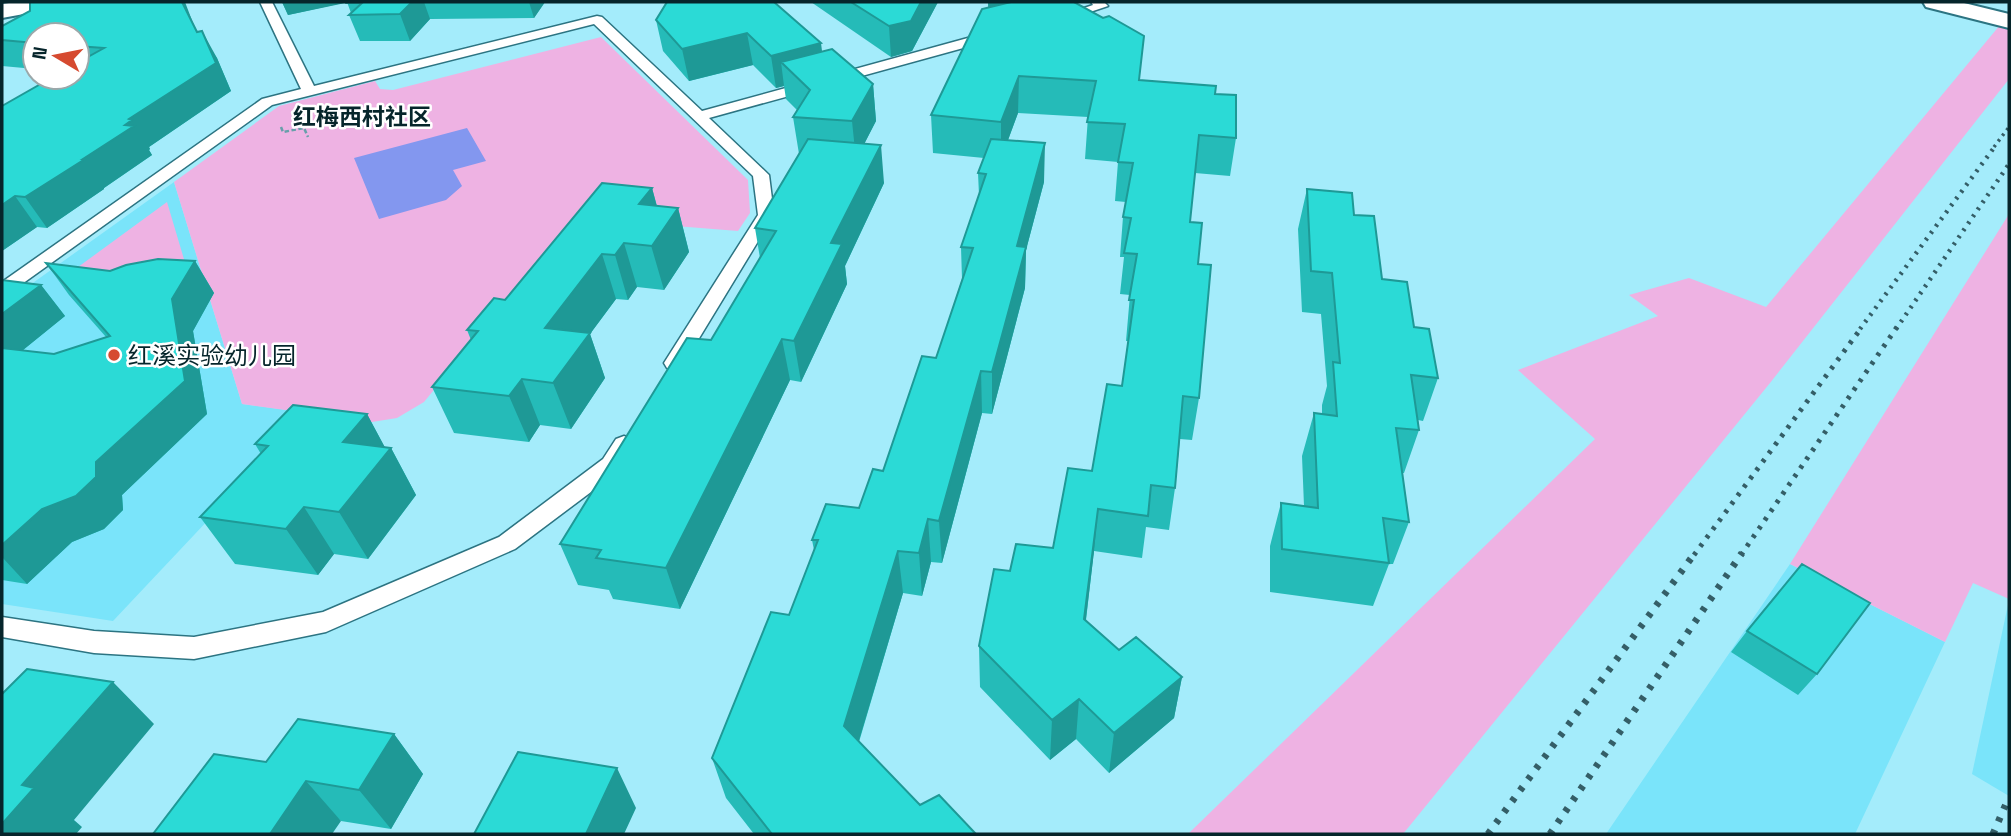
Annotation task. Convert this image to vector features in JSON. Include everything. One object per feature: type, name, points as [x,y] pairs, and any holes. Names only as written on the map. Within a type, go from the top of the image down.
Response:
[{"type":"main road","points":[[2,11],[54,2]]},
{"type":"main road","points":[[1934,2],[2009,21]]},
{"type":"main road","points":[[1990,2],[2009,6]]},
{"type":"lane","points":[[266,2],[309,92]]},
{"type":"lane","points":[[1048,20],[1102,6],[1097,2]]},
{"type":"lane","points":[[2,290],[267,102],[597,20],[761,175],[766,215],[667,374]]},
{"type":"lane","points":[[699,116],[1008,32]]},
{"type":"lane","points":[[2,627],[93,642],[194,648],[326,622],[507,543],[611,465],[632,431]]},
{"type":"path","points":[[279,123],[283,132],[304,128],[308,136]]},
{"type":"shaded area","points":[[2000,25],[2009,27],[2009,79],[1770,383],[1403,834],[1188,834],[1595,439],[1518,370],[1658,316],[1629,295],[1689,278],[1766,307]]},
{"type":"shaded area","points":[[601,37],[748,180],[750,213],[738,231],[575,218],[424,402],[397,418],[372,422],[242,404],[174,182],[279,106],[375,81],[380,89],[393,90]]},
{"type":"shaded area","points":[[467,128],[486,161],[453,170],[462,186],[446,200],[379,219],[354,158]]},
{"type":"shaded area","name":"红溪实验幼儿园","points":[[174,182],[242,404],[309,413],[113,621],[2,604],[2,305]]},
{"type":"shaded area","points":[[167,202],[186,266],[149,278],[74,270]]},
{"type":"shaded area","points":[[2009,214],[2009,599],[1973,583],[1945,642],[1790,564]]},
{"type":"shaded area","points":[[1790,564],[1945,642],[1855,834],[1606,834]]},
{"type":"shaded area","points":[[2009,600],[2009,796],[1972,774]]},
{"type":"building","points":[[30,2],[182,2],[197,32],[202,31],[216,63],[129,119],[132,120],[125,125],[134,126],[85,159],[25,197],[15,196],[2,205],[2,106],[28,91],[91,91],[91,55],[104,48],[91,47],[91,21],[21,21],[21,42],[2,40],[2,26],[30,11]]},
{"type":"building","points":[[348,2],[412,2],[400,14],[349,15],[362,3]]},
{"type":"building","points":[[667,2],[774,2],[821,43],[771,56],[747,33],[682,49],[656,20]]},
{"type":"building","points":[[851,2],[921,2],[911,21],[889,26]]},
{"type":"building","points":[[1011,2],[1074,2],[1103,18],[1109,16],[1144,36],[1139,80],[1216,86],[1215,94],[1236,95],[1236,138],[1199,135],[1190,222],[1202,223],[1198,264],[1211,265],[1199,398],[1183,396],[1175,488],[1151,485],[1148,516],[1098,509],[1084,619],[1119,650],[1136,637],[1182,677],[1114,733],[1079,699],[1052,720],[979,646],[994,569],[1010,571],[1016,544],[1053,548],[1068,468],[1092,471],[1107,384],[1122,386],[1134,300],[1129,300],[1137,254],[1124,253],[1131,218],[1123,217],[1133,163],[1118,162],[1125,124],[1087,122],[1096,81],[1019,76],[1001,122],[931,115],[982,9]]},
{"type":"building","points":[[832,49],[873,84],[852,121],[793,117],[810,90],[781,62]]},
{"type":"building","points":[[808,139],[881,145],[831,243],[842,244],[794,341],[782,339],[666,568],[596,558],[601,550],[560,544],[687,338],[711,340],[776,231],[755,228]]},
{"type":"building","points":[[991,139],[1045,143],[1017,246],[1026,247],[992,372],[981,371],[939,521],[928,519],[919,553],[898,551],[844,726],[920,805],[939,795],[976,834],[772,834],[712,758],[771,612],[789,615],[818,540],[812,540],[826,504],[859,508],[873,469],[883,471],[922,356],[936,358],[973,248],[961,247],[986,174],[978,173]]},
{"type":"building","points":[[602,183],[652,188],[639,204],[678,208],[652,246],[624,243],[615,255],[602,254],[545,328],[590,333],[553,383],[522,379],[509,396],[432,387],[478,331],[467,330],[494,298],[505,300]]},
{"type":"building","points":[[1307,189],[1352,193],[1354,215],[1374,216],[1382,279],[1407,282],[1414,327],[1429,329],[1438,378],[1411,375],[1419,430],[1396,428],[1409,522],[1383,518],[1389,563],[1282,549],[1281,503],[1318,508],[1314,413],[1337,416],[1333,362],[1340,363],[1332,273],[1311,271]]},
{"type":"building","points":[[158,259],[195,261],[172,299],[185,381],[96,462],[96,477],[76,496],[42,509],[2,545],[2,348],[54,354],[110,336],[46,263],[110,271]]},
{"type":"building","points":[[2,280],[41,285],[2,314]]},
{"type":"building","points":[[293,405],[367,414],[343,442],[391,448],[339,512],[304,507],[286,529],[200,517],[268,446],[255,444]]},
{"type":"building","points":[[1802,564],[1870,603],[1817,674],[1747,631]]},
{"type":"building","points":[[27,669],[113,682],[22,785],[34,788],[2,824],[2,694]]},
{"type":"building","points":[[298,719],[394,734],[359,790],[306,781],[270,834],[153,834],[214,754],[266,762]]},
{"type":"building","points":[[518,752],[617,768],[586,834],[474,834]]},
{"type":"railway","points":[[1994,147],[2009,127]]},
{"type":"railway","points":[[1860,329],[1996,145]]},
{"type":"railway","points":[[1896,329],[2009,164]]},
{"type":"railway","points":[[1694,555],[1862,327]]},
{"type":"railway","points":[[1741,555],[1897,327]]},
{"type":"railway","points":[[1488,834],[1695,553]]},
{"type":"railway","points":[[1550,834],[1742,553]]},
{"type":"railway","points":[[1993,834],[2009,797]]},
{"type":"place","name":"红溪实验幼儿园","points":[[114,355]]},
{"type":"district","name":"红梅西村社区","points":[[362,117]]}]
